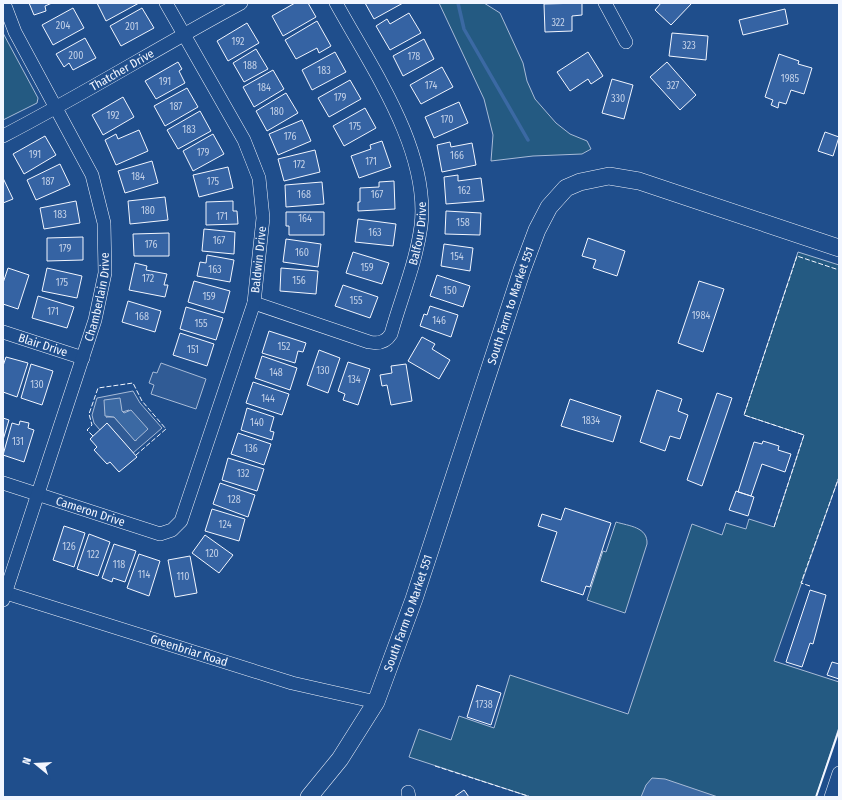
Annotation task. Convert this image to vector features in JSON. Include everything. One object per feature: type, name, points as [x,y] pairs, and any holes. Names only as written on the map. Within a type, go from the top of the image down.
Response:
[{"type":"main road","name":"South Farm to Market 551","points":[[309,797],[340,759],[376,702],[414,599],[522,270],[537,230],[549,206],[566,188],[580,182],[609,176],[639,181],[839,248]]},
{"type":"street","name":"Chamberlain Drive","points":[[4,3],[16,32],[92,175],[104,223],[105,273],[95,320],[39,494],[4,595]]},
{"type":"street","name":"Baldwin Drive","points":[[166,3],[244,140],[259,178],[263,218],[254,304],[181,520],[177,526]]},
{"type":"street","name":"Thatcher Drive","points":[[3,136],[57,108],[184,34],[241,3]]},
{"type":"street","name":"Balfour Drive","points":[[254,304],[370,342],[380,343],[391,334],[413,264],[421,224],[420,184],[412,150],[401,121],[336,3]]},
{"type":"street","points":[[606,3],[626,42]]},
{"type":"street","name":"Blair Drive","points":[[3,332],[83,358]]},
{"type":"street","name":"Cameron Drive","points":[[3,483],[160,534],[172,530],[177,526]]},
{"type":"street","name":"Greenbriar Road","points":[[4,595],[292,683],[376,702]]},
{"type":"street","points":[[831,797],[839,773]]},
{"type":"shaded area","points":[[439,3],[484,3],[500,13],[523,63],[527,81],[535,99],[556,123],[570,134],[587,141],[591,149],[582,154],[533,156],[491,161],[493,135],[484,99]]},
{"type":"shaded area","points":[[3,33],[38,98],[37,103],[3,120]]},
{"type":"shaded area","points":[[798,252],[839,265],[839,477],[774,661],[839,682],[839,727],[816,797],[531,797],[409,757],[419,729],[451,740],[459,716],[494,728],[510,675],[628,714],[692,524],[722,535],[726,523],[746,529],[749,519],[774,527],[804,435],[744,415]]},
{"type":"shaded area","points":[[161,363],[206,379],[196,409],[151,394],[154,385],[149,383],[153,372],[157,373]]},
{"type":"shaded area","points":[[133,391],[140,403],[162,428],[133,453],[107,423],[100,430],[94,423],[92,415],[97,398]],"holes":[[[129,410],[136,441],[114,417],[106,417]]]},
{"type":"shaded area","points":[[120,398],[122,411],[124,413],[131,410],[148,429],[135,441],[114,417],[105,416],[104,400]]},
{"type":"shaded area","points":[[616,522],[637,528],[644,534],[647,544],[625,613],[587,600],[603,551],[606,552]]},
{"type":"shaded area","points":[[652,778],[665,779],[718,797],[641,797],[646,785]]},
{"type":"building","points":[[29,3],[52,3],[45,6],[46,11],[34,15]]},
{"type":"building","points":[[97,3],[139,3],[106,21]]},
{"type":"building","points":[[295,3],[308,3],[316,17],[283,36],[272,16]]},
{"type":"building","points":[[365,3],[403,3],[374,19]]},
{"type":"building","points":[[582,3],[582,15],[572,16],[572,31],[545,32],[544,4]]},
{"type":"building","points":[[661,3],[692,3],[671,25],[655,10]]},
{"type":"building","points":[[73,8],[84,28],[53,45],[42,25]]},
{"type":"building","points":[[142,8],[154,28],[121,46],[110,26]]},
{"type":"building","points":[[785,9],[788,24],[743,35],[739,20]]},
{"type":"building","points":[[409,13],[421,33],[390,50],[376,26],[387,19],[390,24]]},
{"type":"building","points":[[317,21],[331,46],[319,53],[317,48],[296,59],[285,40]]},
{"type":"building","points":[[247,23],[259,43],[228,61],[217,41]]},
{"type":"building","points":[[672,33],[708,36],[706,60],[669,56]]},
{"type":"building","points":[[85,38],[96,58],[73,70],[69,63],[64,67],[56,54]]},
{"type":"building","points":[[424,39],[434,59],[403,76],[393,56]]},
{"type":"building","points":[[256,49],[268,69],[244,82],[233,63]]},
{"type":"building","points":[[335,52],[346,72],[312,90],[302,70]]},
{"type":"building","points":[[588,52],[603,76],[591,84],[588,79],[570,91],[557,72]]},
{"type":"building","points":[[779,54],[799,61],[798,64],[812,68],[804,94],[791,90],[786,104],[779,102],[778,108],[771,105],[773,100],[765,97]]},
{"type":"building","points":[[178,62],[182,69],[179,71],[185,83],[156,99],[145,81]]},
{"type":"building","points":[[667,62],[696,95],[680,110],[650,77]]},
{"type":"building","points":[[442,67],[453,87],[421,104],[410,85]]},
{"type":"building","points":[[273,70],[284,89],[254,107],[243,87]]},
{"type":"building","points":[[612,79],[633,85],[624,119],[602,113]]},
{"type":"building","points":[[350,80],[361,99],[329,117],[318,98]]},
{"type":"building","points":[[187,88],[198,107],[165,126],[154,106]]},
{"type":"building","points":[[286,93],[298,113],[267,131],[256,111]]},
{"type":"building","points":[[123,97],[134,117],[103,135],[92,115]]},
{"type":"building","points":[[459,102],[468,123],[434,138],[425,117]]},
{"type":"building","points":[[365,108],[376,128],[344,146],[333,126]]},
{"type":"building","points":[[200,111],[211,131],[178,149],[167,130]]},
{"type":"building","points":[[302,120],[311,141],[278,155],[269,134]]},
{"type":"building","points":[[139,130],[148,151],[116,165],[105,140],[116,134],[118,139]]},
{"type":"building","points":[[825,132],[839,137],[833,156],[818,151]]},
{"type":"building","points":[[213,134],[224,154],[193,171],[183,151]]},
{"type":"building","points":[[45,136],[56,155],[24,174],[13,154]]},
{"type":"building","points":[[382,141],[391,167],[359,178],[351,156],[371,149],[370,145]]},
{"type":"building","points":[[450,142],[451,147],[472,143],[476,165],[442,172],[437,145]]},
{"type":"building","points":[[315,150],[320,172],[284,181],[278,159]]},
{"type":"building","points":[[152,161],[158,183],[125,193],[118,171]]},
{"type":"building","points":[[60,164],[70,185],[36,200],[27,180]]},
{"type":"building","points":[[228,167],[233,188],[199,197],[193,175]]},
{"type":"building","points":[[458,175],[458,181],[481,178],[484,201],[446,204],[444,177]]},
{"type":"building","points":[[3,178],[13,199],[3,203]]},
{"type":"building","points":[[394,181],[395,209],[358,211],[358,202],[360,202],[360,188],[379,187],[379,182]]},
{"type":"building","points":[[322,182],[324,204],[286,207],[285,185]]},
{"type":"building","points":[[165,197],[168,220],[130,224],[128,201]]},
{"type":"building","points":[[76,201],[80,223],[44,229],[40,208]]},
{"type":"building","points":[[233,201],[233,211],[237,211],[238,224],[206,225],[206,202]]},
{"type":"building","points":[[446,211],[481,213],[480,235],[445,234]]},
{"type":"building","points":[[286,212],[324,212],[324,235],[289,235],[289,226],[286,226]]},
{"type":"building","points":[[358,219],[396,224],[393,246],[355,242]]},
{"type":"building","points":[[204,229],[235,232],[234,254],[202,251]]},
{"type":"building","points":[[169,233],[169,256],[134,256],[133,234]]},
{"type":"building","points":[[83,237],[83,260],[47,261],[47,238]]},
{"type":"building","points":[[588,238],[625,251],[617,276],[593,268],[596,260],[582,256]]},
{"type":"building","points":[[286,239],[321,244],[318,267],[283,262]]},
{"type":"building","points":[[444,244],[473,248],[470,271],[441,266]]},
{"type":"building","points":[[353,252],[389,263],[382,284],[346,273]]},
{"type":"building","points":[[207,255],[234,260],[230,282],[197,276],[200,262],[206,263]]},
{"type":"building","points":[[135,263],[147,266],[146,270],[167,274],[164,285],[168,285],[165,297],[129,290]]},
{"type":"building","points":[[8,268],[29,275],[18,309],[3,304],[3,283]]},
{"type":"building","points":[[47,268],[82,276],[77,298],[42,291]]},
{"type":"building","points":[[281,268],[318,271],[316,294],[280,291]]},
{"type":"building","points":[[437,275],[470,286],[463,307],[430,296]]},
{"type":"building","points":[[194,281],[230,291],[224,313],[188,302]]},
{"type":"building","points":[[699,281],[724,289],[703,352],[678,343]]},
{"type":"building","points":[[343,285],[378,297],[370,318],[335,306]]},
{"type":"building","points":[[38,296],[74,307],[67,328],[32,318]]},
{"type":"building","points":[[128,301],[161,311],[155,332],[122,322]]},
{"type":"building","points":[[430,306],[458,315],[451,337],[420,326],[424,314],[427,315]]},
{"type":"building","points":[[186,307],[223,318],[216,340],[180,329]]},
{"type":"building","points":[[269,331],[306,343],[303,352],[298,351],[295,363],[262,353]]},
{"type":"building","points":[[180,333],[214,344],[207,366],[173,355]]},
{"type":"building","points":[[422,337],[435,344],[432,349],[450,360],[439,379],[408,361]]},
{"type":"building","points":[[319,350],[340,358],[328,393],[307,385]]},
{"type":"building","points":[[262,356],[297,368],[290,390],[255,378]]},
{"type":"building","points":[[6,357],[28,363],[17,397],[3,392],[3,366]]},
{"type":"building","points":[[348,362],[370,369],[358,405],[343,400],[345,394],[338,391]]},
{"type":"building","points":[[31,364],[53,371],[42,405],[21,398]]},
{"type":"building","points":[[406,364],[412,401],[391,405],[387,385],[382,386],[380,375],[392,373],[391,366]]},
{"type":"building","points":[[253,382],[289,394],[282,415],[246,403]]},
{"type":"building","points":[[657,390],[682,399],[678,411],[688,415],[680,439],[670,436],[665,451],[640,442]]},
{"type":"building","points":[[717,393],[732,398],[702,486],[687,480]]},
{"type":"building","points":[[570,399],[621,416],[613,442],[561,426]]},
{"type":"building","points":[[247,408],[274,417],[270,431],[274,432],[272,440],[241,430]]},
{"type":"building","points":[[3,418],[9,420],[3,440]]},
{"type":"building","points":[[20,421],[29,423],[28,428],[34,430],[24,462],[3,455],[12,423],[19,425]]},
{"type":"building","points":[[107,423],[137,457],[119,472],[110,462],[107,464],[94,450],[97,447],[90,439]]},
{"type":"building","points":[[238,433],[271,444],[264,465],[231,454]]},
{"type":"building","points":[[763,441],[779,446],[778,450],[791,454],[785,472],[762,464],[751,496],[738,492],[754,442],[762,444]]},
{"type":"building","points":[[228,458],[264,469],[257,491],[222,480]]},
{"type":"building","points":[[220,483],[255,495],[248,517],[213,504]]},
{"type":"building","points":[[736,491],[754,497],[748,516],[729,510]]},
{"type":"building","points":[[565,508],[611,523],[590,587],[586,586],[583,595],[541,581],[557,532],[538,526],[542,514],[561,520]]},
{"type":"building","points":[[212,509],[245,519],[239,541],[205,531]]},
{"type":"building","points":[[64,526],[85,533],[74,567],[53,560]]},
{"type":"building","points":[[89,534],[110,542],[98,576],[77,569]]},
{"type":"building","points":[[205,535],[233,555],[219,573],[192,553]]},
{"type":"building","points":[[114,544],[136,551],[125,582],[113,578],[112,582],[102,578]]},
{"type":"building","points":[[139,554],[160,561],[149,596],[127,588]]},
{"type":"building","points":[[190,556],[197,593],[175,597],[168,560]]},
{"type":"building","points":[[810,590],[826,595],[813,644],[810,643],[802,667],[786,662]]},
{"type":"building","points":[[832,662],[839,664],[839,679],[827,675]]},
{"type":"building","points":[[477,685],[501,693],[491,725],[467,717]]},
{"type":"building","points":[[464,790],[469,797],[454,797]]},
{"type":"waterway","points":[[458,3],[464,29],[528,140]]},
{"type":"fence","points":[[774,527],[804,435],[744,415],[797,256],[839,270]]},
{"type":"fence","points":[[93,436],[87,430],[92,425],[89,414],[98,388],[133,383],[142,401],[166,429],[136,455]]},
{"type":"fence","points":[[810,586],[801,583],[839,477]]},
{"type":"fence","points":[[435,766],[531,797]]},
{"type":"wall","points":[[816,797],[839,730]]}]
